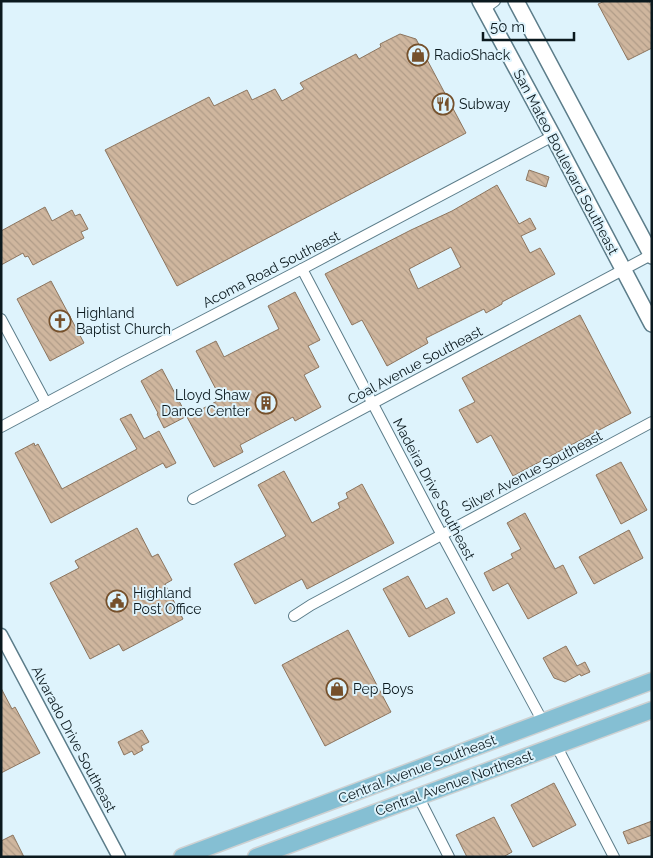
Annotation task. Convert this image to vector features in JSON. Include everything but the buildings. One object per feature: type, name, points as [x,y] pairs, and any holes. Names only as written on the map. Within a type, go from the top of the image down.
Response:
[{"type":"main road","points":[[516,1],[651,255]]},
{"type":"main road","name":"San Mateo Boulevard Southeast","points":[[486,4],[652,324]]},
{"type":"main road","name":"Central Avenue Southeast","points":[[182,857],[652,681]]},
{"type":"main road","name":"Central Avenue Northeast","points":[[256,857],[281,852],[418,796],[652,710]]},
{"type":"street","name":"Acoma Road Southeast","points":[[1,427],[553,136]]},
{"type":"street","name":"Coal Avenue Southeast","points":[[193,499],[651,255]]},
{"type":"street","name":"Madeira Drive Southeast","points":[[302,269],[542,722]]},
{"type":"street","points":[[1,319],[46,403]]},
{"type":"street","name":"Silver Avenue Southeast","points":[[294,616],[311,605],[652,422]]},
{"type":"street","name":"Alvarado Drive Southeast","points":[[1,635],[120,857]]},
{"type":"street","points":[[556,745],[614,857]]},
{"type":"street","points":[[418,796],[449,857]]},
{"type":"place","name":"RadioShack","points":[[418,55]]},
{"type":"place","name":"Subway","points":[[443,104]]},
{"type":"place","name":"Highland Baptist Church","points":[[60,321]]},
{"type":"place","name":"Lloyd Shaw Dance Center","points":[[266,403]]},
{"type":"place","name":"Highland Post Office","points":[[117,601]]},
{"type":"place","name":"Pep Boys","points":[[337,689]]}]
